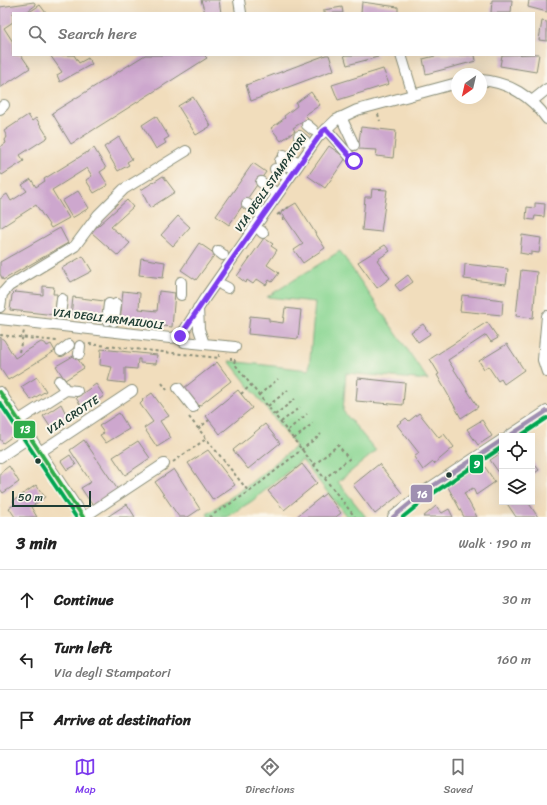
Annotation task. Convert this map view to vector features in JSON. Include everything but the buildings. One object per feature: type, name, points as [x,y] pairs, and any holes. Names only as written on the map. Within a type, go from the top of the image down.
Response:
[{"type":"street","points":[[239,0],[241,12]]},
{"type":"street","points":[[401,56],[413,94]]},
{"type":"street","points":[[487,81],[506,86],[532,101],[547,119]]},
{"type":"street","name":"VIA DEGLI STAMPATORI","points":[[177,337],[184,331],[198,308],[298,164],[326,129],[341,117],[357,110],[451,84]]},
{"type":"street","points":[[532,101],[547,89]]},
{"type":"street","points":[[341,117],[354,145]]},
{"type":"street","points":[[326,129],[354,161]]},
{"type":"street","points":[[0,307],[2,294],[9,286],[75,246],[98,215],[124,189],[186,151]]},
{"type":"street","points":[[281,165],[298,164]]},
{"type":"street","points":[[261,182],[278,194]]},
{"type":"street","points":[[247,204],[263,215]]},
{"type":"street","points":[[181,282],[181,295]]},
{"type":"street","points":[[60,315],[62,299]]},
{"type":"street","points":[[111,320],[112,304]]},
{"type":"street","points":[[198,308],[199,329],[204,344]]},
{"type":"street","points":[[547,316],[543,356],[547,372]]},
{"type":"street","name":"VIA DEGLI ARMAIUOLI","points":[[0,319],[170,338],[177,337],[184,342],[204,344],[233,350]]},
{"type":"street","points":[[18,420],[67,388]]},
{"type":"street","name":"VIA CROTTE","points":[[40,452],[132,391]]},
{"type":"street","points":[[174,391],[189,409]]},
{"type":"street","points":[[0,392],[83,517],[164,464]]},
{"type":"street","points":[[514,433],[547,411]]},
{"type":"street","points":[[0,457],[30,437]]},
{"type":"street","points":[[393,517],[425,491],[499,442]]},
{"type":"path","points":[[378,112],[380,121]]},
{"type":"path","points":[[280,213],[284,220]]},
{"type":"path","points":[[0,335],[64,346]]},
{"type":"path","points":[[19,352],[23,340]]},
{"type":"path","points":[[82,348],[218,358],[219,352],[225,352]]},
{"type":"path","points":[[233,350],[230,360],[235,360]]},
{"type":"path","points":[[233,350],[235,360],[234,363],[356,517]]},
{"type":"path","points":[[259,395],[278,379]]},
{"type":"path","points":[[162,383],[174,391]]},
{"type":"path","points":[[241,394],[251,385]]},
{"type":"path","points":[[268,406],[288,390]]},
{"type":"path","points":[[275,415],[295,399]]},
{"type":"path","points":[[281,422],[300,407]]},
{"type":"path","points":[[189,409],[198,429],[249,492]]},
{"type":"path","points":[[287,430],[307,414]]},
{"type":"path","points":[[198,429],[209,420]]},
{"type":"path","points":[[294,439],[313,423]]},
{"type":"path","points":[[210,517],[249,492],[321,434]]},
{"type":"path","points":[[164,464],[166,466],[206,439]]},
{"type":"path","points":[[314,465],[338,445],[349,459],[325,478]]},
{"type":"green space","points":[[340,251],[428,380],[346,373],[343,411],[376,451],[338,482],[366,517],[347,517],[302,460],[252,501],[227,517],[209,517],[207,514],[247,486],[296,446],[229,361],[309,370],[315,302],[267,297]]},
{"type":"transit line","name":"13","points":[[0,392],[83,517]]},
{"type":"transit line","name":"9","points":[[0,403],[76,517]]},
{"type":"transit line","name":"16","points":[[514,433],[547,411]]},
{"type":"transit line","name":"9","points":[[524,433],[547,418]]},
{"type":"transit line","name":"16","points":[[393,517],[425,491],[499,442]]},
{"type":"transit line","name":"9","points":[[403,517],[429,496],[499,449]]},
{"type":"route","points":[[180,336],[298,164],[323,131],[326,129],[354,161]]}]
